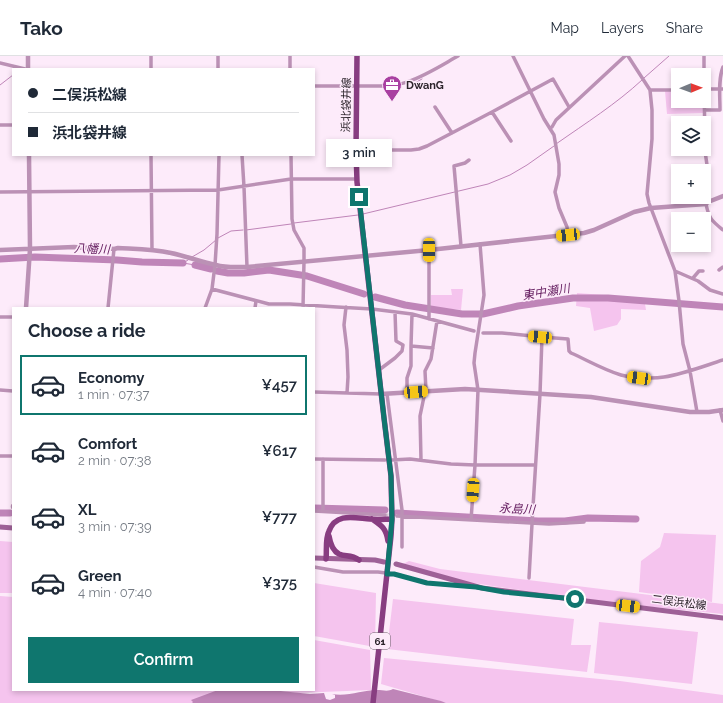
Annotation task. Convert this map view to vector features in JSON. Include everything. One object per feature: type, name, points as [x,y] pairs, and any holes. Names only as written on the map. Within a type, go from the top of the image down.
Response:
[{"type":"main road","name":"浜北袋井線","points":[[357,56],[357,179],[378,370],[384,394],[394,517],[373,703]]},
{"type":"main road","points":[[326,559],[328,532],[332,525],[340,519],[350,517],[372,519],[394,517]]},
{"type":"main road","points":[[372,519],[383,526],[386,531],[389,555]]},
{"type":"main road","points":[[0,527],[12,528]]},
{"type":"main road","points":[[328,532],[330,542],[339,554],[354,556],[359,560]]},
{"type":"main road","points":[[315,558],[384,562]]},
{"type":"main road","name":"二俣浜松線","points":[[396,564],[476,587],[504,592],[548,596],[723,618]]},
{"type":"street","points":[[28,56],[28,68]]},
{"type":"street","points":[[151,56],[151,68]]},
{"type":"street","points":[[218,56],[218,68]]},
{"type":"street","points":[[290,56],[290,68]]},
{"type":"street","points":[[315,86],[389,86],[408,82],[458,56]]},
{"type":"street","points":[[513,56],[556,141],[559,175],[555,192],[568,235]]},
{"type":"street","points":[[550,128],[569,107],[625,56]]},
{"type":"street","points":[[628,56],[650,90],[652,139],[647,194],[675,271],[683,344],[690,371],[697,412]]},
{"type":"street","points":[[704,56],[704,68]]},
{"type":"street","points":[[0,63],[21,68]]},
{"type":"street","points":[[707,164],[705,151],[705,110],[720,110],[721,72],[723,67]]},
{"type":"street","points":[[356,150],[419,149],[553,79],[569,107]]},
{"type":"street","points":[[650,90],[671,90]]},
{"type":"street","points":[[435,107],[452,133]]},
{"type":"street","points":[[492,112],[511,141]]},
{"type":"street","points":[[0,125],[12,125]]},
{"type":"street","points":[[26,307],[29,261],[29,156]]},
{"type":"street","points":[[152,156],[152,250]]},
{"type":"street","points":[[205,307],[212,289],[215,265],[219,156]]},
{"type":"street","points":[[242,156],[247,267]]},
{"type":"street","points":[[291,156],[292,221],[294,230],[304,248],[303,306]]},
{"type":"street","points":[[461,246],[454,166],[469,160]]},
{"type":"street","points":[[0,192],[218,190],[292,179],[357,179]]},
{"type":"street","points":[[711,201],[723,196]]},
{"type":"street","points":[[0,250],[29,252],[74,247],[152,250],[170,253],[215,265],[247,267],[429,250],[584,233],[634,212],[651,208],[696,204]]},
{"type":"street","points":[[707,204],[709,215],[713,222],[723,230]]},
{"type":"street","points":[[471,518],[478,390],[474,363],[484,295],[480,244]]},
{"type":"street","points":[[108,307],[114,249]]},
{"type":"street","points":[[429,250],[429,319]]},
{"type":"street","points":[[719,270],[723,267]]},
{"type":"street","points":[[675,271],[698,280],[710,290],[723,294]]},
{"type":"street","points":[[693,278],[699,271],[703,271]]},
{"type":"street","points":[[212,289],[269,304],[346,307],[412,314],[474,331]]},
{"type":"street","points":[[255,307],[256,301]]},
{"type":"street","points":[[346,307],[344,325],[348,350],[347,393]]},
{"type":"street","points":[[378,370],[402,352],[403,345],[396,341],[395,312]]},
{"type":"street","points":[[407,393],[407,378],[411,366],[412,314]]},
{"type":"street","points":[[0,317],[12,317]]},
{"type":"street","points":[[421,460],[420,416],[425,392],[425,371],[431,359],[437,321]]},
{"type":"street","points":[[483,333],[502,333],[568,339],[569,351],[571,353],[612,372],[639,378],[663,378],[723,360]]},
{"type":"street","points":[[529,578],[542,337]]},
{"type":"street","points":[[411,346],[433,348]]},
{"type":"street","points":[[315,392],[384,394],[465,389],[591,397],[683,411],[697,412],[722,410],[723,422]]},
{"type":"street","points":[[0,390],[12,391]]},
{"type":"street","points":[[384,394],[402,510],[402,547]]},
{"type":"street","points":[[0,456],[12,456]]},
{"type":"street","points":[[315,459],[385,460]]},
{"type":"street","points":[[323,459],[323,510]]},
{"type":"street","points":[[394,460],[421,460],[451,464],[475,465],[535,465]]},
{"type":"street","points":[[315,511],[323,510],[385,515]]},
{"type":"street","points":[[394,517],[471,518],[549,524],[584,522]]},
{"type":"street","points":[[315,567],[343,572],[378,572],[387,576],[394,574],[427,583],[476,587]]},
{"type":"shaded area","points":[[665,91],[671,91],[671,108],[704,108],[704,113],[667,114]]},
{"type":"shaded area","points":[[451,289],[463,289],[461,310],[431,307],[431,295],[452,295]]},
{"type":"shaded area","points":[[577,293],[644,298],[646,310],[621,309],[621,319],[617,325],[594,331],[590,308],[576,306]]},
{"type":"shaded area","points":[[664,533],[716,535],[712,602],[639,592],[641,561],[660,547]]},
{"type":"shaded area","points":[[0,541],[12,542],[12,593],[0,593]]},
{"type":"shaded area","points":[[409,561],[440,569],[723,604],[723,614],[623,604],[467,582],[403,564]]},
{"type":"shaded area","points":[[315,583],[376,593],[375,647],[315,636]]},
{"type":"shaded area","points":[[0,596],[12,597],[12,691],[226,691],[206,703],[0,703]]},
{"type":"shaded area","points":[[393,599],[574,619],[571,645],[591,645],[587,672],[387,649]]},
{"type":"shaded area","points":[[599,622],[698,632],[692,684],[594,673]]},
{"type":"shaded area","points":[[315,640],[370,650],[371,690],[297,693],[278,691],[315,691]]},
{"type":"shaded area","points":[[384,658],[620,681],[723,695],[723,703],[446,703],[381,684]]},
{"type":"shaded area","points":[[393,689],[446,703],[192,703],[193,702],[191,700],[215,691],[281,691],[310,694],[324,693],[326,699],[330,700],[335,698],[335,695],[332,694],[343,695],[372,690]]},
{"type":"waterway","points":[[644,78],[669,56]]},
{"type":"waterway","points":[[0,85],[12,76]]},
{"type":"waterway","points":[[413,84],[422,79]]},
{"type":"waterway","points":[[556,144],[611,105],[642,80]]},
{"type":"waterway","points":[[363,214],[488,184],[510,175],[554,146]]},
{"type":"waterway","points":[[294,223],[358,215]]},
{"type":"waterway","points":[[246,230],[291,224]]},
{"type":"waterway","points":[[218,238],[231,231],[243,230]]},
{"type":"waterway","points":[[192,257],[204,250],[216,240]]},
{"type":"waterway","name":"八幡川","points":[[0,259],[35,257],[183,263]]},
{"type":"waterway","name":"八幡川","points":[[188,260],[183,263],[195,265]]},
{"type":"waterway","name":"東中瀬川","points":[[195,265],[211,269]]},
{"type":"waterway","name":"東中瀬川","points":[[217,271],[244,273],[269,270],[307,276],[364,294]]},
{"type":"waterway","name":"東中瀬川","points":[[375,297],[405,305],[462,314],[483,314],[518,306],[573,298],[608,298],[723,307]]},
{"type":"waterway","name":"永島川","points":[[315,508],[385,510]]},
{"type":"waterway","name":"永島川","points":[[0,513],[10,513]]},
{"type":"waterway","name":"永島川","points":[[397,513],[538,521],[565,521],[588,518],[636,519]]},
{"type":"tunnel","points":[[385,515],[397,516]]},
{"type":"place","name":"DwanG","points":[[392,102]]},
{"type":"route","points":[[359,197],[391,476],[392,519],[387,574],[394,574],[427,583],[476,587],[504,592],[575,599]]}]
